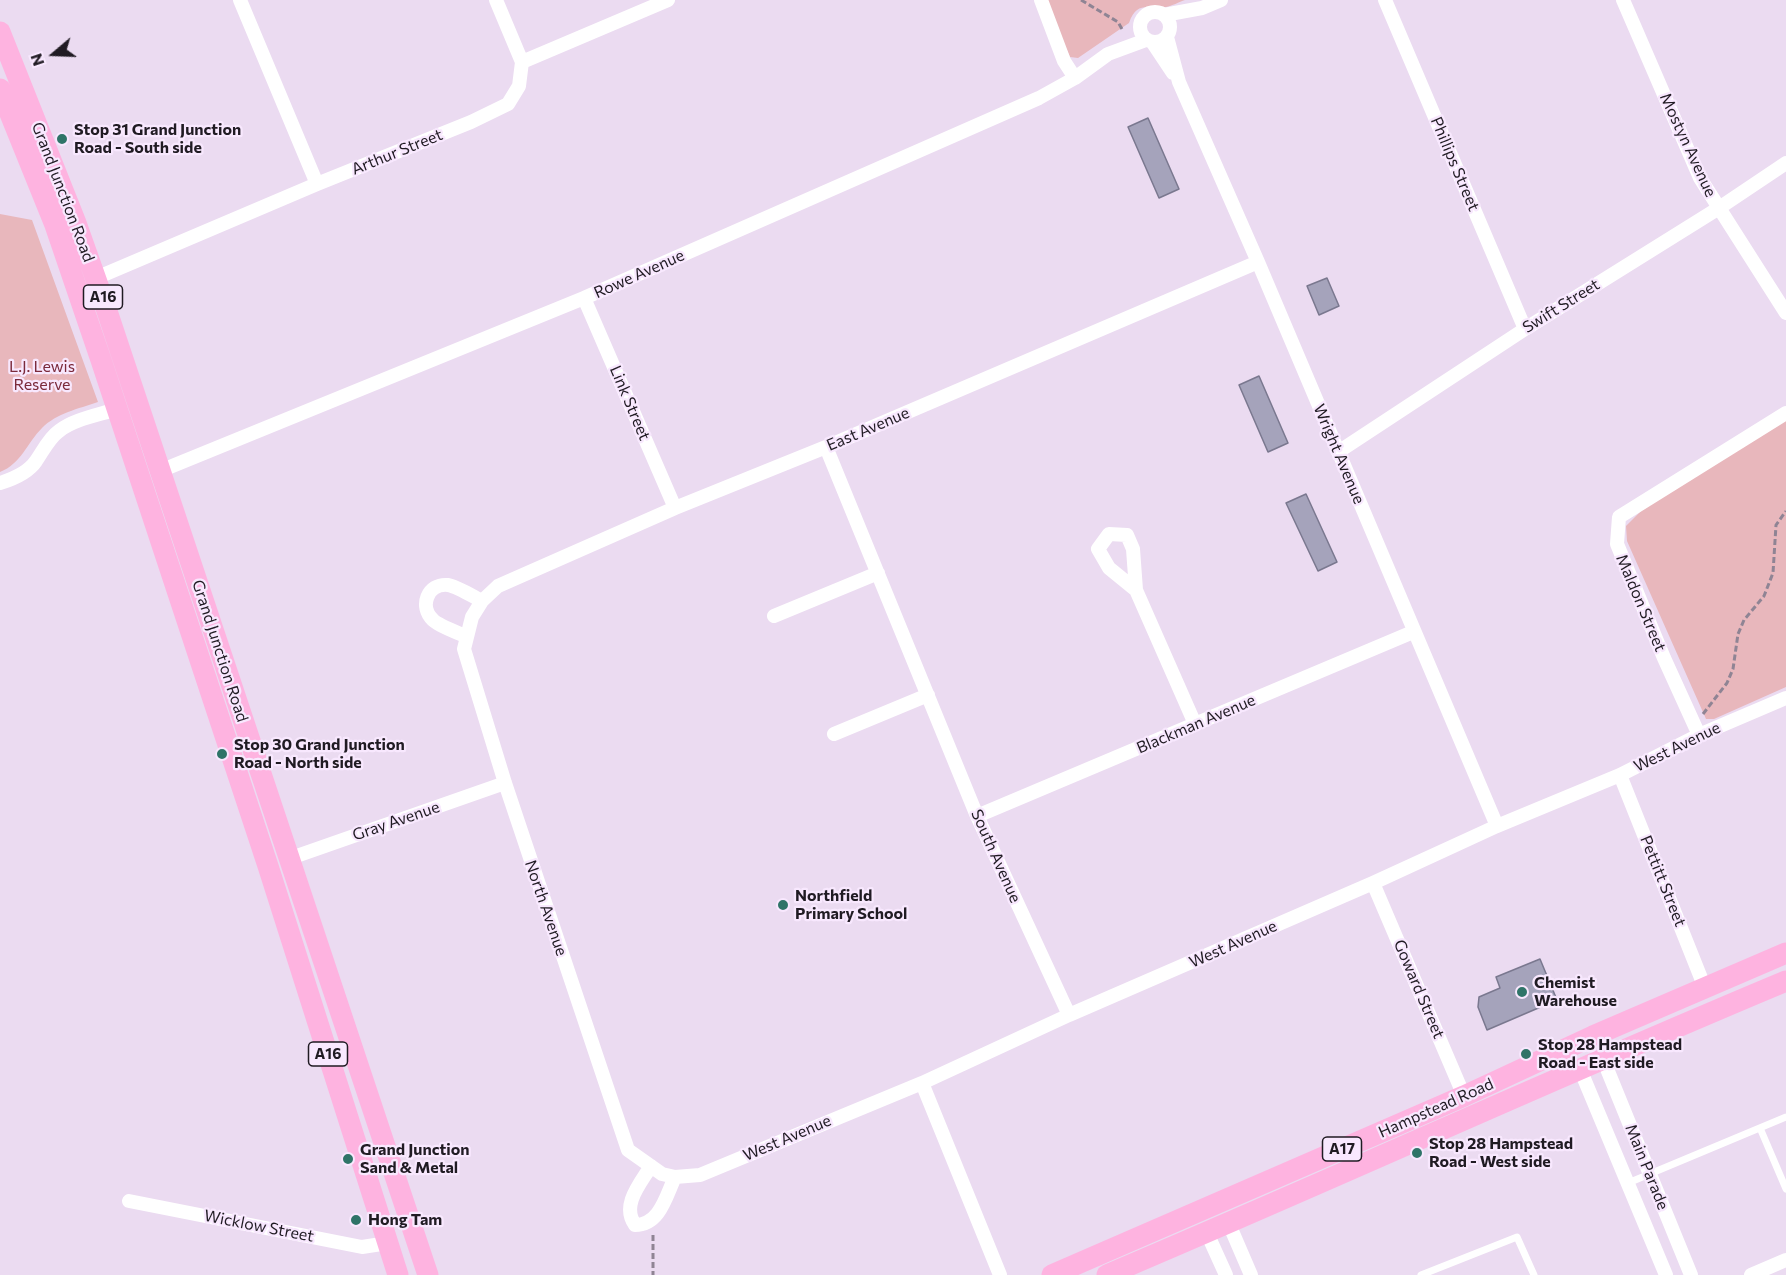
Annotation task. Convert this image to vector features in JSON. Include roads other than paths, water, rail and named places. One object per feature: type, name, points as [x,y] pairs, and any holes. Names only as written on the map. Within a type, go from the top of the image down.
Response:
[{"type":"highway","name":"Grand Junction Road","points":[[0,32],[96,278],[428,1275]]},
{"type":"highway","name":"Grand Junction Road","points":[[0,89],[55,225],[117,409],[268,866],[398,1275]]},
{"type":"highway","points":[[117,409],[138,403]]},
{"type":"highway","points":[[181,603],[202,596]]},
{"type":"highway","points":[[268,866],[288,859]]},
{"type":"highway","name":"Hampstead Road","points":[[1107,1275],[1229,1224],[1468,1106],[1593,1036],[1786,953]]},
{"type":"highway","name":"Hampstead Road","points":[[1052,1275],[1221,1201],[1468,1106],[1580,1069],[1786,981]]},
{"type":"highway","points":[[1705,988],[1715,1011]]},
{"type":"highway","points":[[1593,1036],[1603,1059]]},
{"type":"highway","points":[[1570,1047],[1580,1069]]},
{"type":"highway","points":[[1221,1201],[1229,1224]]},
{"type":"highway","points":[[1198,1212],[1207,1233]]},
{"type":"highway","points":[[388,1243],[415,1234]]},
{"type":"street","points":[[240,0],[317,184]]},
{"type":"street","points":[[496,0],[522,62],[668,0]]},
{"type":"street","points":[[1041,0],[1064,61],[1075,78]]},
{"type":"street","points":[[1164,15],[1202,8],[1221,0]]},
{"type":"street","name":"Phillips Street","points":[[1385,0],[1525,329]]},
{"type":"street","name":"Mostyn Avenue","points":[[1623,0],[1700,178],[1786,313]]},
{"type":"street","points":[[1169,34],[1169,21],[1164,15],[1159,12],[1143,17],[1140,27],[1142,36],[1149,41],[1163,40],[1202,8]]},
{"type":"street","name":"Rowe Avenue","points":[[1108,54],[1112,48],[1140,27]]},
{"type":"street","name":"Wright Avenue","points":[[1169,34],[1179,82],[1258,262],[1497,826]]},
{"type":"street","name":"Rowe Avenue","points":[[160,471],[585,298],[1039,98],[1075,78],[1108,54],[1149,41]]},
{"type":"street","name":"Wright Avenue","points":[[1149,41],[1179,82]]},
{"type":"street","name":"Arthur Street","points":[[96,278],[317,184],[471,122],[508,104],[519,86],[522,62]]},
{"type":"street","name":"Swift Street","points":[[1338,452],[1525,329],[1719,208],[1786,162]]},
{"type":"street","name":"East Avenue","points":[[472,617],[482,601],[498,586],[675,508],[826,447],[1258,262]]},
{"type":"street","name":"Link Street","points":[[585,298],[675,508]]},
{"type":"street","points":[[0,483],[25,472],[35,463],[59,430],[73,423],[117,409]]},
{"type":"street","name":"Maldon Street","points":[[1699,735],[1617,544],[1619,517],[1786,413]]},
{"type":"street","name":"South Avenue","points":[[826,447],[978,816],[1069,1015]]},
{"type":"street","points":[[774,616],[878,573]]},
{"type":"street","points":[[467,637],[433,621],[425,605],[427,594],[434,588],[448,585],[482,601]]},
{"type":"street","points":[[1136,590],[1195,724]]},
{"type":"street","name":"North Avenue","points":[[472,617],[464,649],[505,783],[628,1150],[662,1172]]},
{"type":"street","name":"Blackman Avenue","points":[[978,816],[1413,632]]},
{"type":"street","points":[[834,734],[928,695]]},
{"type":"street","name":"West Avenue","points":[[662,1172],[700,1175],[922,1083],[1069,1015],[1373,883],[1497,826],[1620,775],[1699,735],[1786,698]]},
{"type":"street","name":"Pettitt Street","points":[[1620,775],[1705,988]]},
{"type":"street","name":"Gray Avenue","points":[[288,859],[505,783]]},
{"type":"street","name":"Goward Street","points":[[1373,883],[1468,1106]]},
{"type":"street","name":"Main Parade","points":[[1603,1059],[1691,1275]]},
{"type":"street","name":"Main Parade","points":[[1580,1069],[1666,1275]]},
{"type":"street","points":[[922,1083],[1000,1275]]},
{"type":"street","points":[[662,1172],[657,1216],[642,1225],[635,1225],[629,1217],[629,1204],[662,1172]]},
{"type":"street","name":"Wicklow Street","points":[[129,1201],[362,1247],[388,1243]]},
{"type":"street","points":[[1229,1224],[1251,1275]]},
{"type":"street","points":[[1207,1233],[1227,1275]]},
{"type":"street","points":[[1751,1275],[1786,1260]]},
{"type":"lane","points":[[1628,1183],[1786,1117]]},
{"type":"lane","points":[[1760,1128],[1786,1189]]},
{"type":"lane","points":[[1421,1275],[1517,1237],[1534,1275]]},
{"type":"place","name":"Stop 31 Grand Junction Road - South side","points":[[62,139]]},
{"type":"place","name":"Stop 30 Grand Junction Road - North side","points":[[222,754]]},
{"type":"place","name":"Northfield Primary School","points":[[783,905]]},
{"type":"place","name":"Chemist Warehouse","points":[[1522,992]]},
{"type":"place","name":"Stop 28 Hampstead Road - East side","points":[[1526,1054]]},
{"type":"place","name":"Stop 28 Hampstead Road - West side","points":[[1417,1153]]},
{"type":"place","name":"Grand Junction Sand & Metal","points":[[348,1159]]},
{"type":"place","name":"Hong Tam","points":[[356,1220]]},
{"type":"park label","name":"L.J. Lewis Reserve","points":[[42,376]]}]
